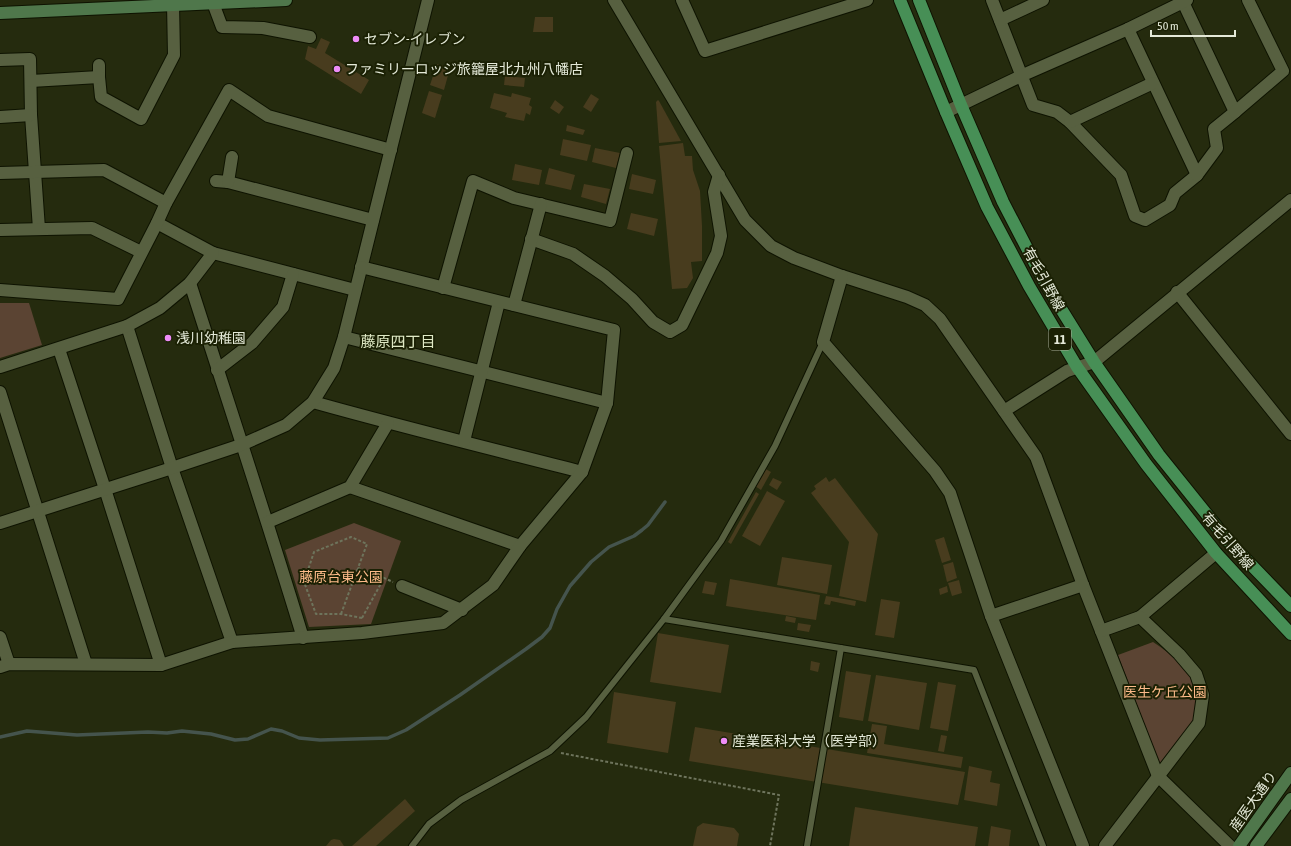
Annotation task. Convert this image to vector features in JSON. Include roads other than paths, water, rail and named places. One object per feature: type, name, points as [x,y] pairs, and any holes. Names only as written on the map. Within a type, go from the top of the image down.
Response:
[{"type":"main road","name":"有毛引野線","points":[[900,0],[987,207],[1029,286],[1077,367],[1146,464],[1216,553],[1291,634]]},
{"type":"main road","name":"有毛引野線","points":[[919,0],[961,105],[1003,202],[1045,283],[1094,362],[1158,455],[1229,542],[1291,606]]},
{"type":"street","points":[[0,13],[286,0]]},
{"type":"street","points":[[0,523],[172,468],[241,444],[286,424],[313,402],[334,368],[344,337],[428,0]]},
{"type":"street","points":[[614,0],[745,220],[771,246],[794,258],[842,276],[907,297],[925,305],[940,319],[1036,456],[1083,585],[1158,776],[1230,846]]},
{"type":"street","points":[[682,0],[705,51],[867,0]]},
{"type":"street","points":[[992,0],[1023,76],[1033,105],[1057,112],[1070,122],[1121,175],[1135,216],[1145,220],[1170,205],[1176,193],[1197,175],[1217,148],[1214,129],[1283,71],[1248,0]]},
{"type":"street","points":[[1000,20],[1043,0]]},
{"type":"street","points":[[946,112],[1128,29],[1184,1],[1235,112]]},
{"type":"street","points":[[213,3],[222,27],[263,28],[310,37]]},
{"type":"street","points":[[31,81],[99,71],[102,97],[141,119],[174,55],[173,4]]},
{"type":"street","points":[[1128,29],[1197,175]]},
{"type":"street","points":[[0,60],[30,59],[30,116],[36,172],[39,229]]},
{"type":"street","points":[[1070,122],[1153,83]]},
{"type":"street","points":[[0,290],[118,298],[166,203],[229,90],[268,116],[391,150]]},
{"type":"street","points":[[0,116],[30,116]]},
{"type":"street","points":[[443,288],[473,181],[514,198],[610,221],[627,153]]},
{"type":"street","points":[[228,182],[232,156]]},
{"type":"street","points":[[0,173],[104,170],[166,203]]},
{"type":"street","points":[[531,239],[573,254],[605,276],[632,299],[653,322],[670,332],[682,325],[717,253],[721,236],[714,192],[719,175]]},
{"type":"street","points":[[216,181],[228,182],[373,220]]},
{"type":"street","points":[[1004,411],[1067,371],[1094,362],[1177,292],[1291,200]]},
{"type":"street","points":[[514,305],[541,204]]},
{"type":"street","points":[[157,223],[214,254],[355,290]]},
{"type":"street","points":[[0,230],[92,228],[141,252]]},
{"type":"street","points":[[0,367],[127,326],[160,308],[190,283],[214,254]]},
{"type":"street","points":[[0,636],[4,666],[86,664],[161,665],[232,642],[362,633],[443,623],[493,585],[520,546],[582,472],[607,403],[614,330],[361,267]]},
{"type":"street","points":[[218,370],[252,343],[283,307],[293,274]]},
{"type":"street","points":[[842,276],[823,342],[935,471],[950,493],[991,616],[1083,846]]},
{"type":"street","points":[[190,283],[241,444],[268,522],[303,638]]},
{"type":"street","points":[[1177,292],[1291,434]]},
{"type":"street","points":[[464,441],[499,302]]},
{"type":"street","points":[[127,326],[172,468],[232,642]]},
{"type":"street","points":[[344,337],[607,403]]},
{"type":"street","points":[[59,349],[106,489],[161,665]]},
{"type":"street","points":[[0,392],[86,664]]},
{"type":"street","points":[[313,402],[388,423],[582,472]]},
{"type":"street","points":[[268,522],[350,487],[388,423]]},
{"type":"street","points":[[350,487],[520,546]]},
{"type":"street","points":[[1101,631],[1140,617],[1216,553]]},
{"type":"street","points":[[991,616],[1083,585]]},
{"type":"street","points":[[402,586],[462,610]]},
{"type":"street","points":[[1105,846],[1199,723],[1203,695],[1196,674],[1179,654],[1140,617]]},
{"type":"street","name":"産医大通り","points":[[1239,846],[1291,773]]},
{"type":"street","name":"産医大通り","points":[[1256,846],[1291,799]]},
{"type":"lane","points":[[412,846],[429,824],[461,800],[550,751],[586,717],[664,619],[721,541],[775,446],[823,342]]},
{"type":"lane","points":[[664,619],[974,670],[1043,846]]},
{"type":"lane","points":[[807,846],[841,648]]},
{"type":"waterway","points":[[0,737],[27,731],[77,735],[148,732],[167,733],[182,731],[211,734],[235,740],[248,739],[271,729],[282,731],[299,738],[320,740],[388,738],[406,730],[460,695],[542,637],[550,628],[557,609],[570,586],[591,562],[609,547],[634,536],[642,530],[648,525],[665,502]]},
{"type":"place","name":"セブン-イレブン","points":[[356,39]]},
{"type":"place","name":"ファミリーロッジ旅籠屋北九州八幡店","points":[[337,69]]},
{"type":"place","name":"浅川幼稚園","points":[[168,338]]},
{"type":"place","name":"産業医科大学（医学部）","points":[[724,741]]},
{"type":"district","name":"藤原四丁目","points":[[398,341]]},
{"type":"park label","name":"藤原台東公園","points":[[341,577]]},
{"type":"park label","name":"医生ケ丘公園","points":[[1165,692]]}]
